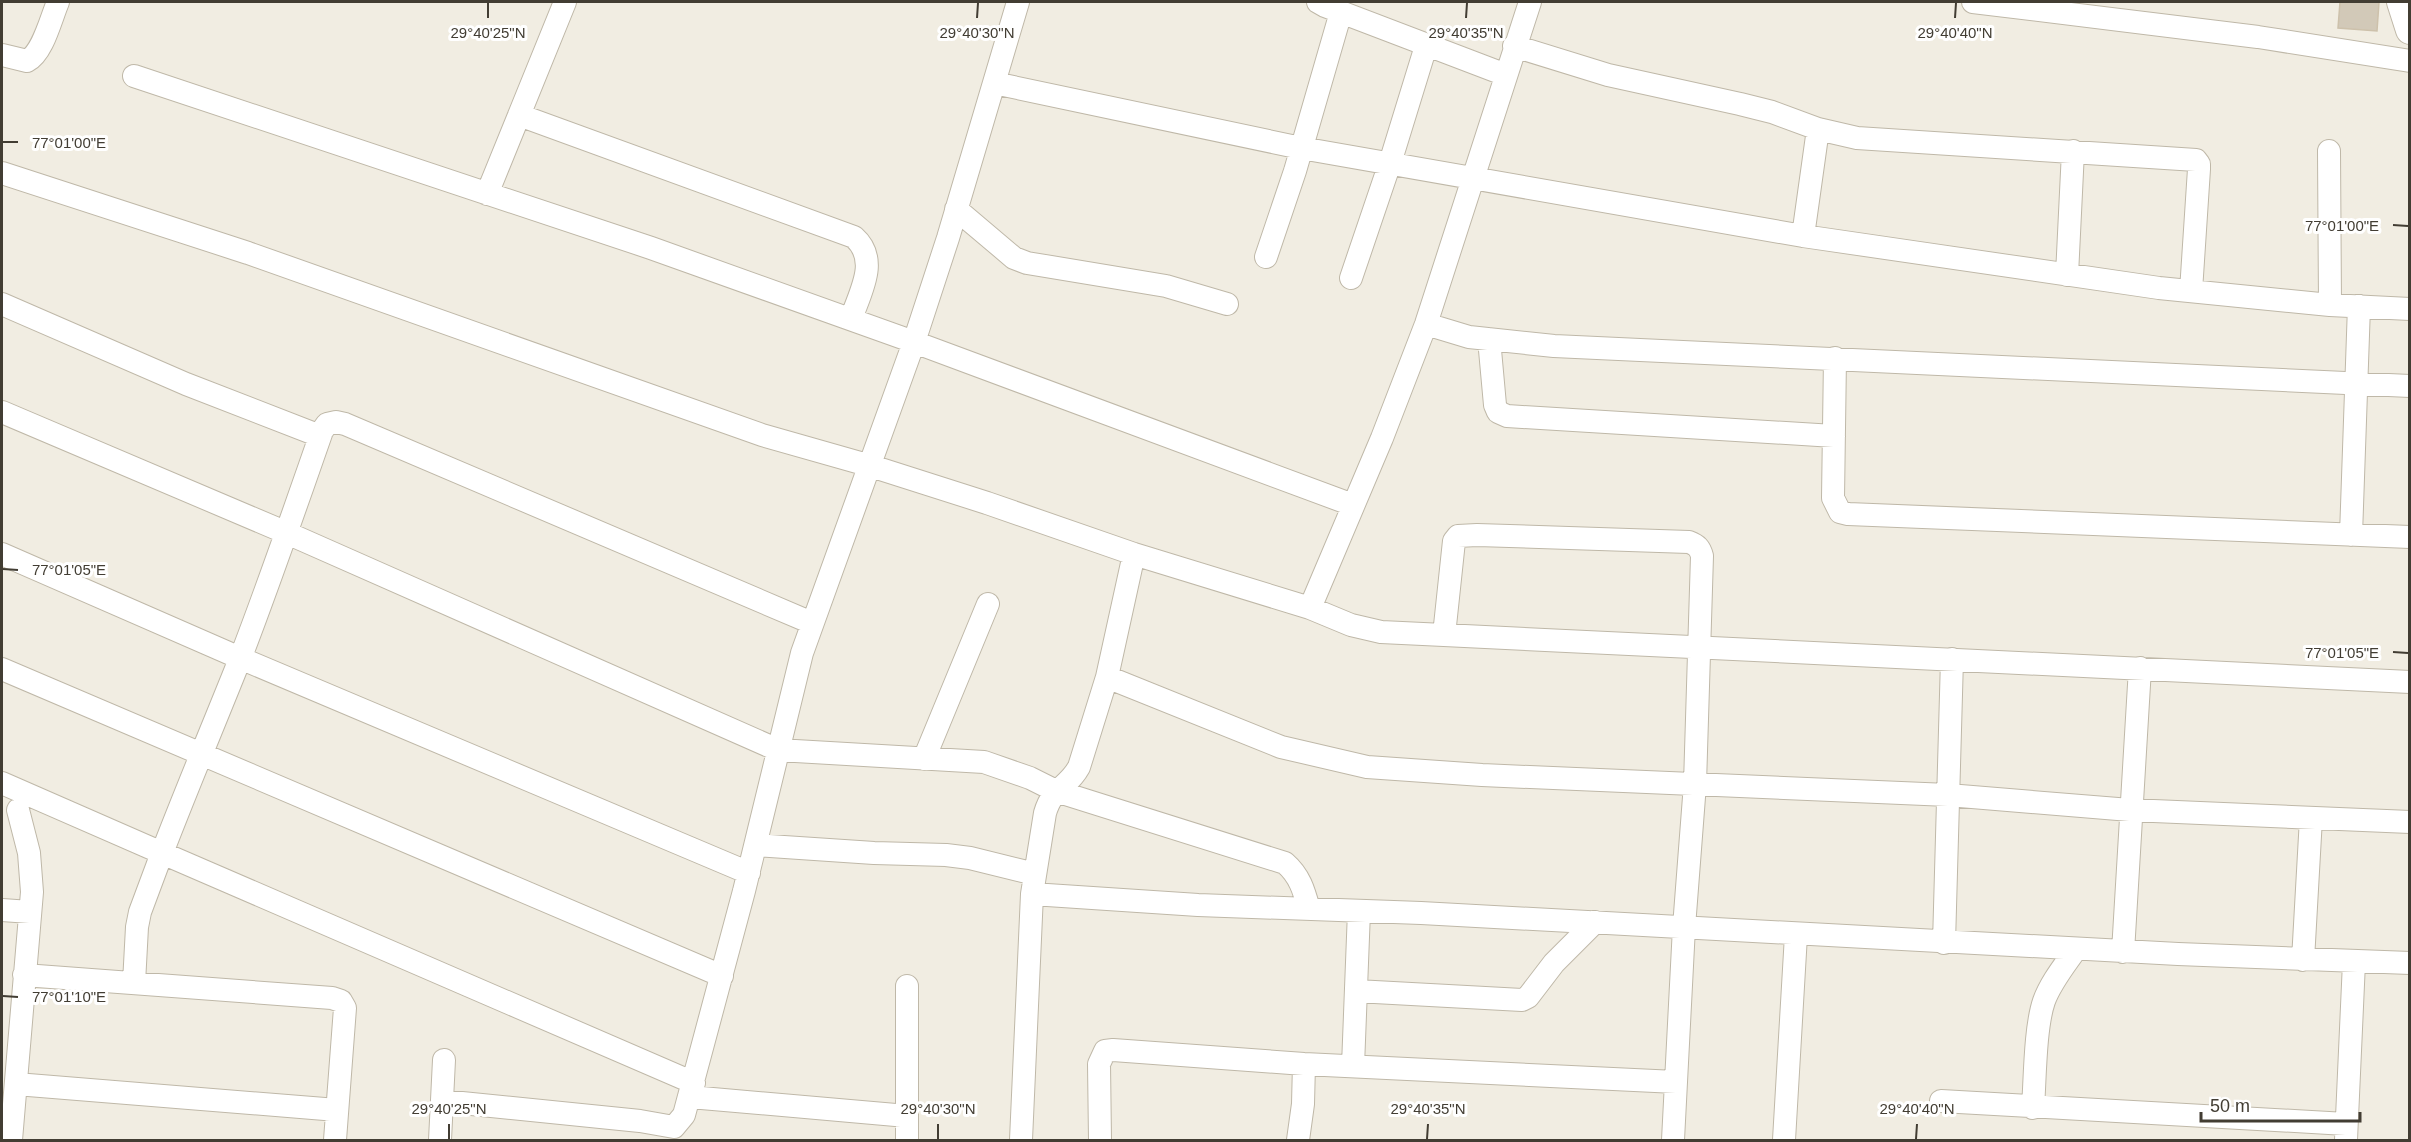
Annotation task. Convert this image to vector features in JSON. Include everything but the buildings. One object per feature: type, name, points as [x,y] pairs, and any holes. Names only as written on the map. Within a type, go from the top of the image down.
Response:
[{"type":"street","points":[[2,55],[27,61],[33,58],[58,2]]},
{"type":"street","points":[[487,194],[565,2]]},
{"type":"street","points":[[442,1101],[645,1131],[674,1127],[684,1115],[749,873],[778,750],[812,623],[871,466],[914,342],[1018,2]]},
{"type":"street","points":[[1318,2],[1506,75]]},
{"type":"street","points":[[1310,608],[1426,324],[1530,2]]},
{"type":"street","points":[[1973,2],[2006,4],[2258,37],[2409,61]]},
{"type":"street","points":[[2401,2],[2409,30]]},
{"type":"street","points":[[1266,257],[1341,12]]},
{"type":"street","points":[[1351,278],[1390,163],[1426,45]]},
{"type":"street","points":[[1514,46],[1608,75],[1772,112],[1818,129],[1857,138],[2196,160],[2199,169],[2191,291]]},
{"type":"street","points":[[134,76],[640,245],[914,342],[1353,505]]},
{"type":"street","points":[[994,83],[1301,148],[1803,236],[2191,291],[2330,305],[2409,309]]},
{"type":"street","points":[[519,115],[854,237],[863,245],[868,267],[851,320]]},
{"type":"street","points":[[1803,236],[1818,129]]},
{"type":"street","points":[[2329,151],[2330,305]]},
{"type":"street","points":[[2067,274],[2073,152]]},
{"type":"street","points":[[2,173],[248,253],[762,435],[871,466],[1134,554],[1310,608],[1368,630],[2409,682]]},
{"type":"street","points":[[956,209],[1014,258],[1027,263],[1166,286],[1227,304]]},
{"type":"street","points":[[2,304],[186,384],[320,436]]},
{"type":"street","points":[[2351,536],[2359,306]]},
{"type":"street","points":[[1426,324],[1468,337],[1554,346],[2409,386]]},
{"type":"street","points":[[1488,339],[1495,405],[1498,412],[1507,416],[1834,436]]},
{"type":"street","points":[[1835,358],[1833,498],[1840,512],[2409,537]]},
{"type":"street","points":[[2,412],[287,533],[778,750],[984,762],[1030,778],[1056,791],[1285,863],[1293,870],[1301,883],[1309,909]]},
{"type":"street","points":[[134,983],[140,912],[199,754],[240,658],[287,533],[320,436],[327,424],[336,422],[345,424],[812,623]]},
{"type":"street","points":[[1444,634],[1454,541],[1458,536],[1689,542],[1696,545],[1702,556],[1695,784],[1684,927],[1673,1140]]},
{"type":"street","points":[[2,554],[240,658],[749,873]]},
{"type":"street","points":[[1021,1140],[1034,884],[1046,813],[1049,800],[1056,791],[1074,777],[1080,767],[1107,677],[1134,554]]},
{"type":"street","points":[[924,759],[988,604]]},
{"type":"street","points":[[1944,943],[1952,659]]},
{"type":"street","points":[[2123,952],[2140,668]]},
{"type":"street","points":[[2,669],[722,976]]},
{"type":"street","points":[[1107,677],[1281,747],[1367,767],[1482,775],[1948,795],[2130,810],[2409,822]]},
{"type":"street","points":[[2,783],[692,1090],[907,1116]]},
{"type":"street","points":[[11,1140],[16,1084],[11,1025],[24,975],[32,875],[10,812],[41,800]]},
{"type":"street","points":[[2303,960],[2311,818]]},
{"type":"street","points":[[756,845],[970,858],[1034,884],[1198,906],[1359,910],[1944,943],[2409,963]]},
{"type":"street","points":[[2,910],[30,912]]},
{"type":"street","points":[[1353,1066],[1359,910]]},
{"type":"street","points":[[1356,991],[1522,1000],[1528,997],[1554,963],[1595,922]]},
{"type":"street","points":[[1784,1140],[1796,935]]},
{"type":"street","points":[[2033,1108],[2039,1024],[2044,1001],[2049,988],[2076,949]]},
{"type":"street","points":[[1941,1101],[2346,1132],[2354,962]]},
{"type":"street","points":[[24,975],[332,998],[341,1001],[345,1008],[335,1140]]},
{"type":"street","points":[[907,986],[907,1140]]},
{"type":"street","points":[[1100,1140],[1099,1064],[1105,1051],[1122,1050],[1304,1064],[1676,1082]]},
{"type":"street","points":[[440,1140],[444,1060]]},
{"type":"street","points":[[1298,1140],[1303,1104],[1304,1064]]},
{"type":"street","points":[[16,1084],[337,1110]]}]
